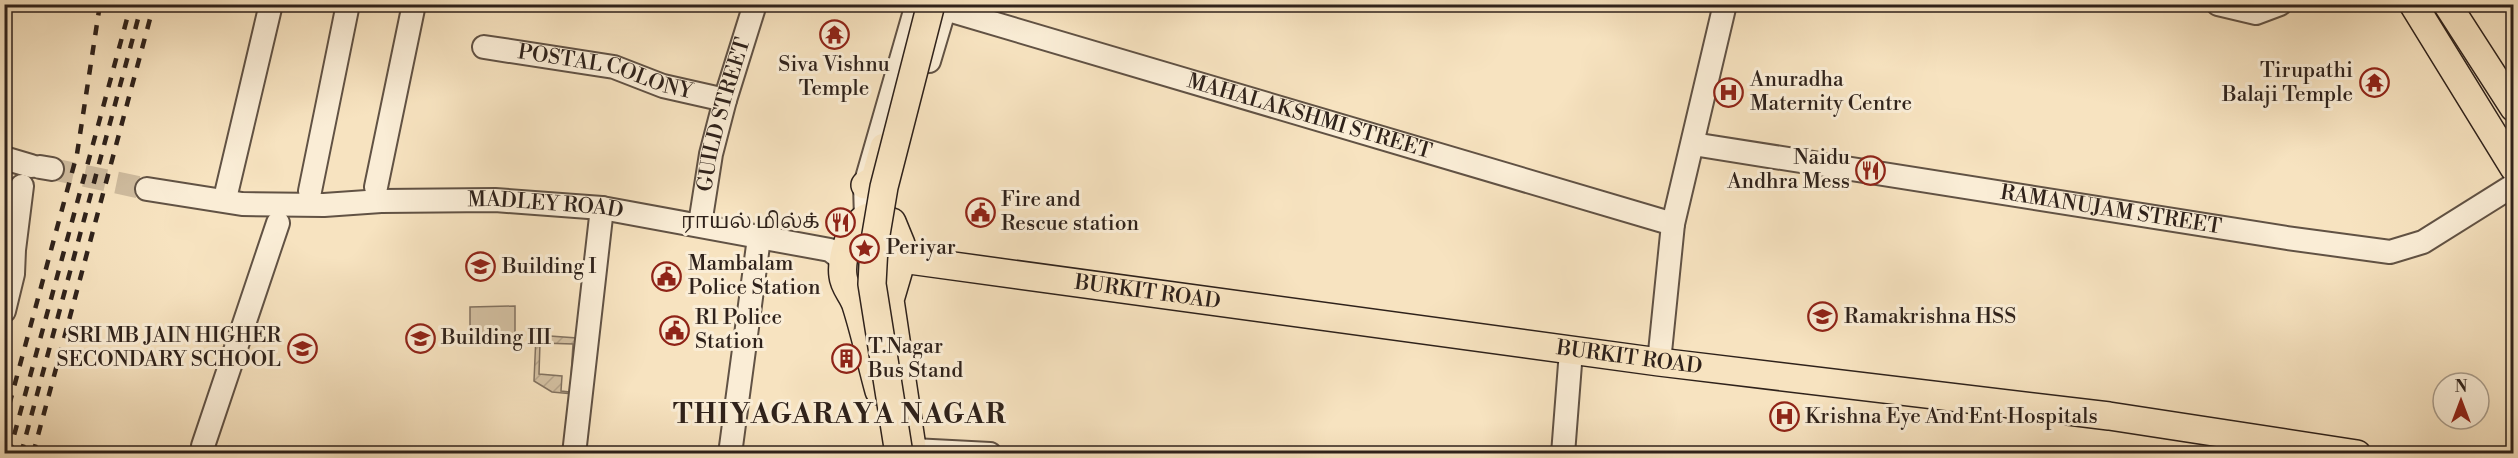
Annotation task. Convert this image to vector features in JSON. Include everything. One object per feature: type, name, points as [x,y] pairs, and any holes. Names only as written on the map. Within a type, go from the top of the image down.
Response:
[{"type":"main road","points":[[2413,4],[2514,168]]},
{"type":"main road","points":[[2447,4],[2511,100]]},
{"type":"main road","points":[[865,185],[874,179],[925,6]]},
{"type":"main road","points":[[902,453],[878,330],[872,284],[874,246],[884,187],[925,6]]},
{"type":"main road","points":[[879,220],[901,244],[902,259],[890,300],[902,453],[883,406],[856,302],[845,284],[843,260],[846,243],[855,229],[879,220]]},
{"type":"main road","name":"BURKIT ROAD","points":[[902,259],[1571,351],[2109,416],[2357,453]]},
{"type":"main road","points":[[856,302],[890,300]]},
{"type":"street","points":[[234,197],[271,4]]},
{"type":"street","points":[[310,191],[327,98],[348,4]]},
{"type":"street","points":[[376,187],[414,4]]},
{"type":"street","name":"GUILD STREET","points":[[700,224],[711,154],[755,4]]},
{"type":"street","points":[[1659,362],[1673,224],[1725,4]]},
{"type":"street","points":[[2218,4],[2256,13],[2280,4]]},
{"type":"street","points":[[879,220],[865,185],[925,6]]},
{"type":"street","points":[[879,220],[892,203],[925,6]]},
{"type":"street","name":"MAHALAKSHMI STREET","points":[[925,6],[1673,224]]},
{"type":"street","name":"POSTAL COLONY","points":[[484,47],[614,67],[663,86],[725,100]]},
{"type":"street","name":"RAMANUJAM STREET","points":[[1693,144],[2287,238],[2390,252],[2423,242],[2514,185]]},
{"type":"street","points":[[4,158],[37,172],[14,250],[14,274],[4,311]]},
{"type":"street","name":"MADLEY ROAD","points":[[147,189],[324,205],[381,201],[495,200],[602,208],[700,224],[759,238],[830,250],[843,260]]},
{"type":"street","points":[[574,453],[602,208]]},
{"type":"street","points":[[205,453],[203,446],[278,223]]},
{"type":"street","points":[[730,453],[759,238]]},
{"type":"street","points":[[1563,453],[1571,351]]},
{"type":"street","points":[[902,453],[990,453]]},
{"type":"shaded area","points":[[515,306],[515,340],[470,340],[470,307]]},
{"type":"shaded area","points":[[536,335],[577,338],[573,394],[552,392],[534,381]],"holes":[[[540,343],[573,344],[570,392],[561,391],[562,376],[539,374]]]},
{"type":"tunnel","points":[[52,169],[147,189]]},
{"type":"railway","points":[[4,424],[77,154],[100,4]]},
{"type":"railway","points":[[9,454],[131,4]]},
{"type":"railway","points":[[21,454],[142,4]]},
{"type":"railway","points":[[33,454],[154,4]]},
{"type":"place","name":"Siva Vishnu Temple","points":[[834,34]]},
{"type":"place","name":"Tirupathi Balaji Temple","points":[[2374,83]]},
{"type":"place","name":"Anuradha Maternity Centre","points":[[1729,92]]},
{"type":"place","name":"Naidu Andhra Mess","points":[[1871,170]]},
{"type":"place","name":"Fire and Rescue station","points":[[980,212]]},
{"type":"place","name":"ராயல் மில்க்","points":[[841,222]]},
{"type":"place","name":"Periyar","points":[[865,248]]},
{"type":"place","name":"Building I","points":[[481,267]]},
{"type":"place","name":"Mambalam Police Station","points":[[667,276]]},
{"type":"place","name":"Ramakrishna HSS","points":[[1823,317]]},
{"type":"place","name":"R1 Police Station","points":[[674,330]]},
{"type":"place","name":"Building III","points":[[420,338]]},
{"type":"place","name":"SRI MB JAIN HIGHER SECONDARY SCHOOL","points":[[302,348]]},
{"type":"place","name":"T.Nagar Bus Stand","points":[[847,359]]},
{"type":"place","name":"Krishna Eye And Ent Hospitals","points":[[1784,417]]},
{"type":"district","name":"THIYAGARAYA NAGAR","points":[[840,415]]}]
